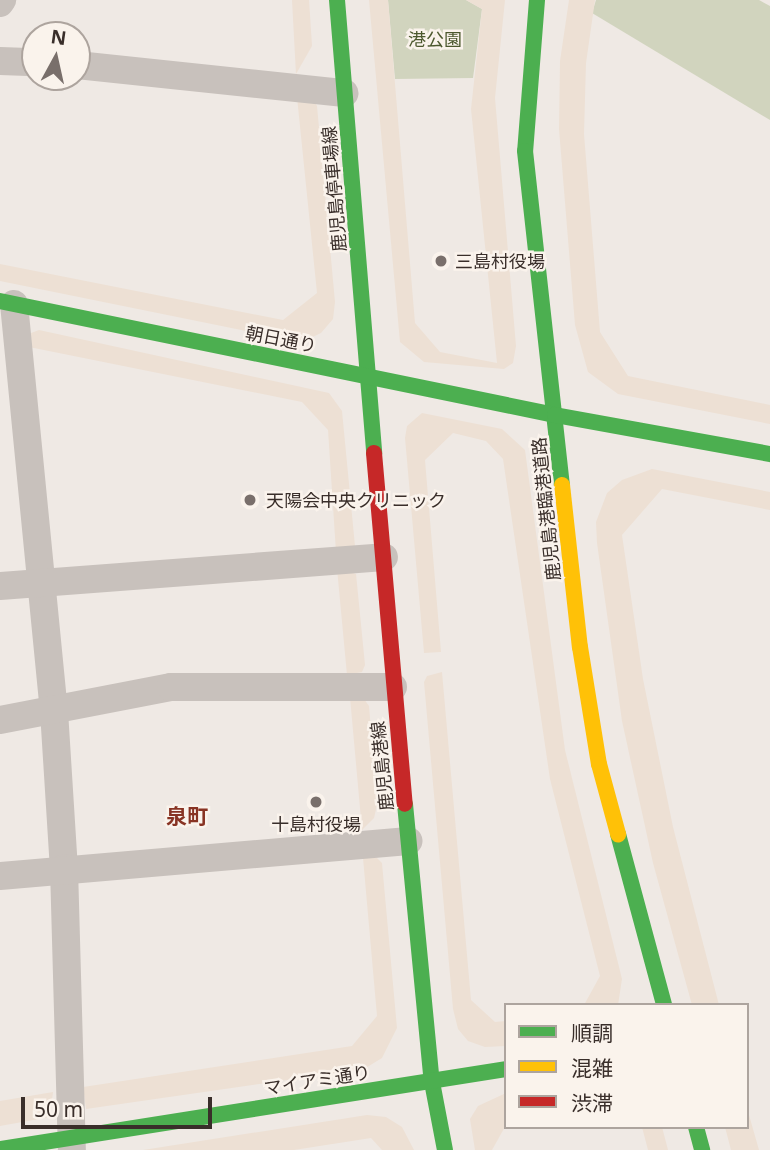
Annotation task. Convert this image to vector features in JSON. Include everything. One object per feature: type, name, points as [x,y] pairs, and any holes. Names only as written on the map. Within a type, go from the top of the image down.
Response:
[{"type":"main road","name":"鹿児島停車場線","points":[[337,0],[370,376]]},
{"type":"main road","name":"鹿児島港臨港道路","points":[[537,0],[525,151],[580,647],[599,764],[663,1003]]},
{"type":"main road","name":"朝日通り","points":[[7,303],[555,415],[770,454]]},
{"type":"main road","name":"鹿児島港線","points":[[370,376],[393,687],[432,1082],[445,1150]]},
{"type":"main road","name":"マイアミ通り","points":[[0,1149],[71,1144],[504,1069]]},
{"type":"main road","points":[[697,1129],[702,1150]]},
{"type":"street","points":[[0,61],[21,62]]},
{"type":"street","points":[[91,66],[345,93]]},
{"type":"street","points":[[7,303],[13,461],[41,583],[54,711],[64,868],[71,1144]]},
{"type":"street","points":[[0,586],[384,558]]},
{"type":"street","points":[[0,720],[171,687],[393,687]]},
{"type":"street","points":[[0,876],[64,868],[409,841]]},
{"type":"green space","name":"港公園","points":[[388,0],[466,0],[482,9],[473,78],[395,79]]},
{"type":"green space","points":[[596,0],[759,0],[770,6],[770,120],[592,13]]},
{"type":"shaded area","points":[[292,0],[309,0],[312,46],[296,74]]},
{"type":"shaded area","points":[[369,0],[388,0],[415,323],[440,352],[497,363],[471,109],[482,9],[466,0],[505,0],[495,98],[516,346],[513,363],[504,369],[424,362],[400,342]]},
{"type":"shaded area","points":[[569,0],[595,0],[586,63],[584,134],[600,332],[628,376],[770,405],[770,424],[618,394],[588,372],[575,325],[559,129],[560,61]]},
{"type":"shaded area","points":[[297,97],[313,100],[317,106],[335,302],[333,319],[321,333],[306,340],[285,339],[0,281],[0,264],[283,320],[317,293]]},
{"type":"shaded area","points":[[39,330],[329,393],[342,411],[355,546],[336,552],[328,430],[302,402],[29,347],[31,333]]},
{"type":"shaded area","points":[[422,413],[502,429],[525,450],[565,750],[622,979],[618,1003],[585,1003],[600,976],[550,779],[503,459],[486,441],[453,433],[425,460],[441,652],[424,653],[405,438],[407,426]]},
{"type":"shaded area","points":[[652,469],[770,492],[770,510],[662,489],[622,535],[643,679],[673,827],[718,1003],[691,1003],[653,863],[622,721],[596,522],[607,493],[622,480]]},
{"type":"shaded area","points":[[337,568],[356,574],[365,665],[362,672],[347,675]]},
{"type":"shaded area","points":[[442,672],[471,1000],[495,1022],[504,1021],[504,1046],[485,1047],[468,1041],[458,1029],[453,1009],[424,682],[427,676]]},
{"type":"shaded area","points":[[350,697],[364,699],[369,706],[377,805],[374,818],[362,830]]},
{"type":"shaded area","points":[[363,858],[377,858],[382,863],[397,1028],[382,1058],[364,1069],[86,1109],[83,1087],[352,1046],[377,1016]]},
{"type":"shaded area","points":[[53,1092],[50,1117],[0,1126],[0,1101]]},
{"type":"shaded area","points":[[504,1094],[504,1129],[492,1150],[475,1150],[470,1119],[478,1106]]},
{"type":"shaded area","points":[[367,1115],[386,1117],[402,1127],[414,1150],[382,1150],[371,1138],[294,1150],[143,1150]]},
{"type":"shaded area","points":[[749,1115],[759,1150],[731,1150],[726,1129],[749,1129]]},
{"type":"shaded area","points":[[643,1129],[663,1129],[668,1150],[648,1150]]},
{"type":"traffic: fast","points":[[337,0],[374,453]]},
{"type":"traffic: fast","points":[[537,0],[525,151],[562,485]]},
{"type":"traffic: fast","points":[[0,301],[555,415]]},
{"type":"traffic: fast","points":[[555,415],[770,454]]},
{"type":"traffic: fast","points":[[405,804],[432,1082],[445,1150]]},
{"type":"traffic: fast","points":[[618,834],[663,1003]]},
{"type":"traffic: fast","points":[[0,1149],[504,1069]]},
{"type":"traffic: fast","points":[[697,1129],[702,1150]]},
{"type":"traffic: slow","points":[[562,485],[580,647],[599,764],[618,834]]},
{"type":"traffic: jam","points":[[374,453],[405,804]]},
{"type":"place","name":"三島村役場","points":[[441,261]]},
{"type":"place","name":"天陽会中央クリニック","points":[[250,500]]},
{"type":"place","name":"十島村役場","points":[[316,802]]},
{"type":"district","name":"泉町","points":[[187,816]]}]
